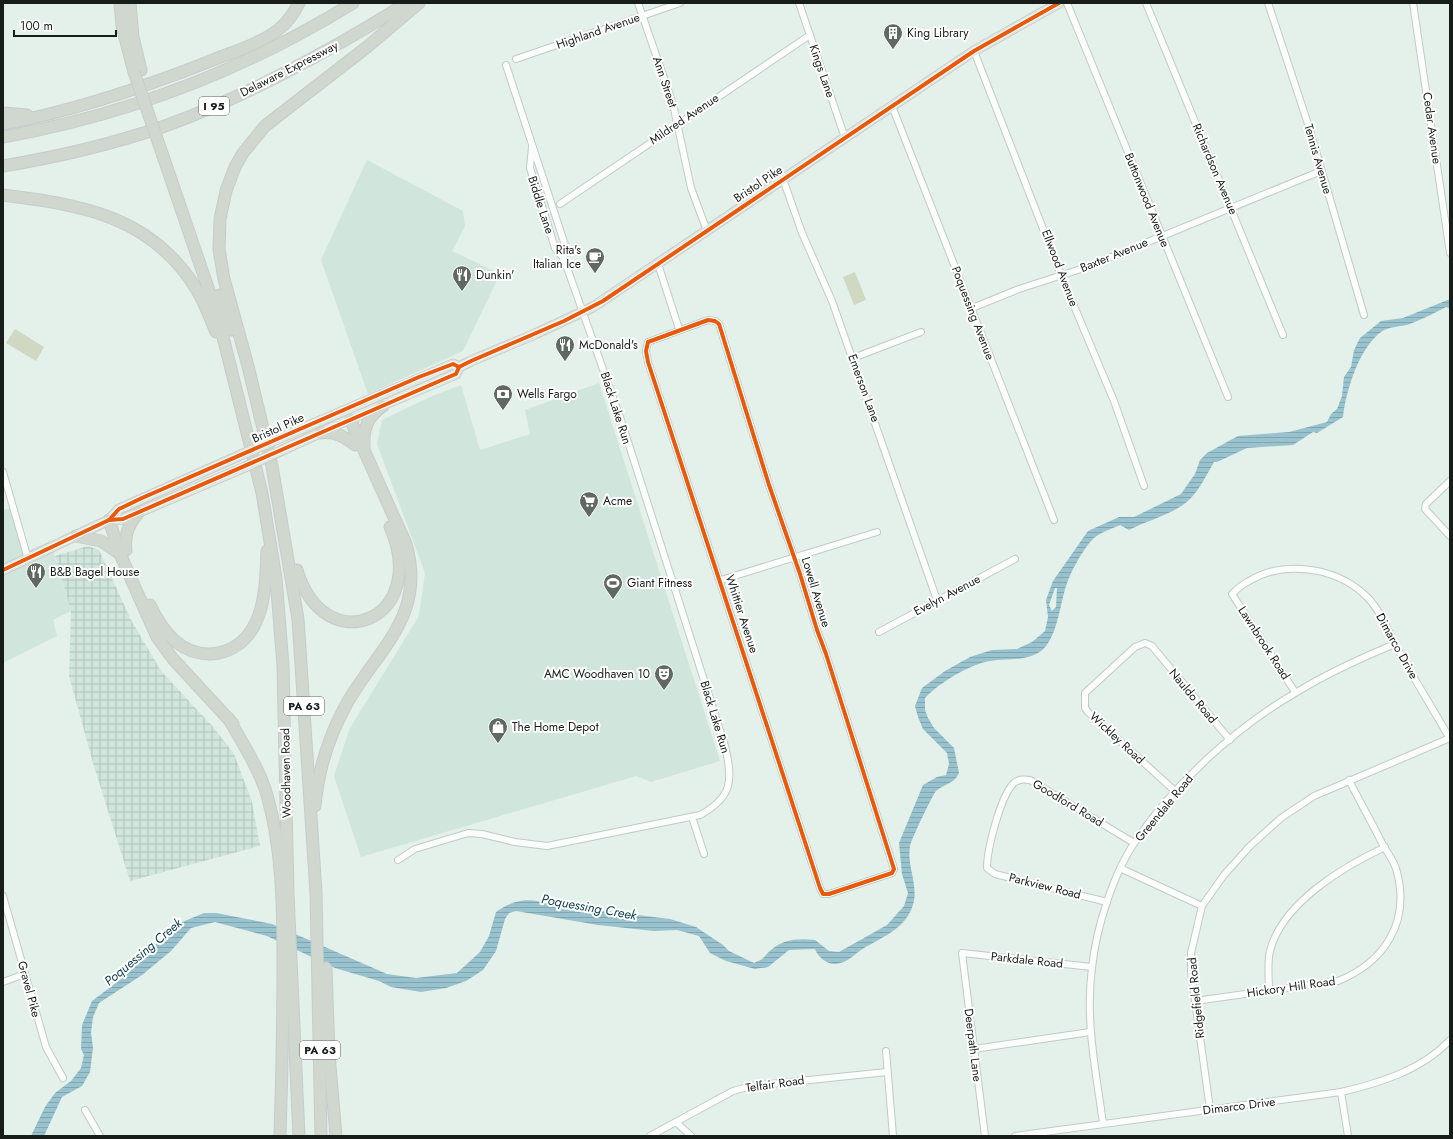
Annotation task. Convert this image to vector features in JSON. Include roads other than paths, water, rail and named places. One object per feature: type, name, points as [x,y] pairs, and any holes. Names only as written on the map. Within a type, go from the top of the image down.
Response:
[{"type":"highway","points":[[120,3],[123,31],[166,154],[212,299],[229,368]]},
{"type":"highway","points":[[130,3],[138,71]]},
{"type":"highway","points":[[3,124],[62,111],[162,79],[260,41],[285,24],[299,3]]},
{"type":"highway","name":"I 95","points":[[3,136],[85,118],[173,90],[259,54],[301,33],[353,3]]},
{"type":"highway","name":"Delaware Expressway","points":[[3,166],[119,140],[194,115],[289,71],[331,49],[407,3]]},
{"type":"highway","points":[[259,412],[221,267],[219,249],[220,219],[229,180],[243,153],[265,126],[367,47],[419,3]]},
{"type":"highway","points":[[3,113],[22,115],[62,111]]},
{"type":"highway","points":[[166,154],[259,412]]},
{"type":"highway","points":[[3,196],[55,203],[96,212],[119,220],[147,236],[174,260],[197,290],[216,333],[229,368]]},
{"type":"highway","name":"Woodhaven Road","points":[[229,368],[250,443],[267,522],[276,578],[283,666],[288,894],[287,951],[298,1103],[298,1136]]},
{"type":"highway","points":[[360,446],[368,421],[374,412],[383,406]]},
{"type":"highway","name":"Woodhaven Road","points":[[259,412],[282,520],[295,591],[301,651],[322,965],[321,1136]]},
{"type":"highway","points":[[316,893],[316,804],[321,769],[334,730],[358,686],[397,629],[404,614],[410,589],[410,561],[406,544],[346,417]]},
{"type":"highway","points":[[282,520],[302,584],[308,596],[316,606],[334,618],[349,621],[368,618],[383,609],[392,600],[397,588],[400,555],[360,446],[342,436],[331,433],[322,433]]},
{"type":"highway","points":[[139,512],[130,523],[126,533],[123,552],[156,618],[167,633],[179,644],[194,652],[217,654],[228,651],[238,645],[250,632],[257,621],[262,602],[266,573],[267,522]]},
{"type":"highway","points":[[109,520],[150,622],[163,645],[176,663],[229,719],[252,750],[261,766],[272,796],[279,823],[288,894]]},
{"type":"highway","points":[[76,536],[101,541],[123,552]]},
{"type":"highway","points":[[229,719],[249,754],[266,793],[276,840],[287,928]]},
{"type":"highway","points":[[321,941],[318,826],[323,774],[334,730]]},
{"type":"highway","points":[[280,1136],[287,951]]},
{"type":"highway","points":[[322,965],[336,1136]]},
{"type":"main road","name":"Bristol Pike","points":[[109,520],[119,509],[273,441],[383,406],[456,374],[459,367],[583,312],[658,264],[974,51],[1059,3]]},
{"type":"main road","name":"Bristol Pike","points":[[3,570],[109,520],[123,519],[322,433],[346,417],[453,364],[459,367]]},
{"type":"street","name":"Ann Street","points":[[638,3],[678,124],[691,188],[707,231]]},
{"type":"street","name":"Highland Avenue","points":[[516,59],[680,3]]},
{"type":"street","name":"Kings Lane","points":[[799,3],[845,138]]},
{"type":"street","name":"Buttonwood Avenue","points":[[1067,3],[1228,397]]},
{"type":"street","name":"Richardson Avenue","points":[[1146,3],[1232,207],[1283,335]]},
{"type":"street","name":"Tennis Avenue","points":[[1268,3],[1308,124],[1364,315]]},
{"type":"street","name":"Cedar Avenue","points":[[1413,3],[1450,253]]},
{"type":"street","name":"Mildred Avenue","points":[[560,204],[810,35]]},
{"type":"street","name":"Ellwood Avenue","points":[[974,51],[1061,275],[1114,401],[1144,486]]},
{"type":"street","name":"Biddle Lane","points":[[506,64],[565,245],[564,259]]},
{"type":"street","name":"Poquessing Avenue","points":[[892,106],[1054,520]]},
{"type":"street","name":"Biddle Lane","points":[[532,147],[530,168],[555,248],[564,259],[583,312]]},
{"type":"street","name":"Baxter Avenue","points":[[972,308],[1087,267],[1321,171]]},
{"type":"street","name":"Emerson Lane","points":[[783,179],[853,358],[938,600]]},
{"type":"street","points":[[658,264],[679,329]]},
{"type":"street","name":"Black Lake Run","points":[[398,860],[415,849],[468,833],[482,834],[515,842],[547,846],[692,817],[700,815],[716,806],[725,794],[730,782],[730,765],[624,431],[583,312]]},
{"type":"street","name":"Lowell Avenue","points":[[679,329],[708,320],[716,322],[730,358],[769,485],[794,557],[894,869],[892,873],[829,894],[823,894],[820,888]]},
{"type":"street","name":"Whittier Avenue","points":[[679,329],[653,338],[648,342],[646,346],[648,362],[820,888]]},
{"type":"street","points":[[853,358],[921,332]]},
{"type":"street","points":[[3,472],[28,559]]},
{"type":"street","points":[[1450,481],[1426,504],[1425,509],[1450,536]]},
{"type":"street","points":[[720,580],[877,532]]},
{"type":"street","name":"Evelyn Avenue","points":[[879,632],[1016,559]]},
{"type":"street","name":"Dimarco Drive","points":[[1232,594],[1249,581],[1270,572],[1299,569],[1324,572],[1345,580],[1365,595],[1382,616],[1395,644],[1450,738]]},
{"type":"street","name":"Lawnbrook Road","points":[[1232,594],[1295,692]]},
{"type":"street","name":"Wickley Road","points":[[1156,651],[1152,646],[1145,643],[1135,647],[1085,693],[1085,708],[1176,792]]},
{"type":"street","name":"Greendale Road","points":[[1103,1123],[1090,1032],[1089,1003],[1092,968],[1098,936],[1108,902],[1134,843],[1176,792],[1201,766],[1230,740],[1295,692],[1344,666],[1395,644]]},
{"type":"street","name":"Nauldo Road","points":[[1156,651],[1230,740]]},
{"type":"street","name":"Ridgefield Road","points":[[1210,1109],[1191,972],[1191,953],[1202,906],[1224,875],[1248,847],[1281,818],[1314,796],[1450,738]]},
{"type":"street","name":"Goodford Road","points":[[987,865],[987,856],[995,825],[1007,794],[1014,783],[1023,778],[1030,780],[1134,843]]},
{"type":"street","name":"Hickory Hill Road","points":[[1196,1001],[1338,981],[1355,974],[1372,962],[1385,947],[1395,928],[1400,910],[1401,892],[1397,871],[1349,780]]},
{"type":"street","points":[[692,817],[704,854]]},
{"type":"street","points":[[1269,990],[1270,952],[1276,934],[1290,916],[1305,899],[1339,871],[1385,847]]},
{"type":"street","name":"Parkview Road","points":[[987,865],[987,868],[995,874],[1108,902]]},
{"type":"street","points":[[1122,869],[1202,906]]},
{"type":"street","name":"Gravel Pike","points":[[3,896],[46,1047],[63,1078]]},
{"type":"street","name":"Parkdale Road","points":[[962,953],[1092,968]]},
{"type":"street","name":"Deerpath Lane","points":[[962,953],[985,1136]]},
{"type":"street","points":[[3,982],[25,974]]},
{"type":"street","points":[[974,1049],[1090,1032]]},
{"type":"street","name":"Dimarco Drive","points":[[1015,1136],[1341,1092],[1393,1077],[1428,1058],[1450,1040]]},
{"type":"street","points":[[886,1050],[893,1136]]},
{"type":"street","name":"Telfair Road","points":[[650,1136],[733,1091],[751,1086],[887,1072]]},
{"type":"street","points":[[1341,1092],[1348,1136]]},
{"type":"street","points":[[85,1110],[100,1136]]},
{"type":"street","points":[[676,1122],[691,1136]]},
{"type":"water","points":[[1450,299],[1450,308],[1446,307],[1410,324],[1384,330],[1373,339],[1366,348],[1355,371],[1347,395],[1343,417],[1317,433],[1313,432],[1293,445],[1247,448],[1214,462],[1194,495],[1177,509],[1129,530],[1120,525],[1101,533],[1094,538],[1087,546],[1071,574],[1051,638],[1041,651],[1029,657],[990,661],[973,666],[946,680],[925,698],[925,710],[928,718],[934,728],[954,748],[959,773],[952,782],[936,791],[911,842],[909,855],[914,897],[913,905],[909,914],[900,926],[888,935],[861,950],[846,961],[839,964],[828,963],[820,957],[815,949],[789,950],[768,967],[755,969],[726,961],[710,953],[699,936],[677,930],[654,931],[598,925],[516,911],[509,913],[505,919],[496,951],[483,970],[466,981],[446,988],[421,992],[391,987],[379,981],[335,968],[267,936],[215,922],[191,928],[171,951],[142,975],[99,1003],[93,1017],[91,1033],[93,1048],[90,1072],[82,1086],[62,1097],[44,1136],[31,1136],[45,1107],[55,1093],[71,1081],[81,1068],[84,1055],[81,1049],[82,1025],[92,1001],[125,976],[175,925],[204,913],[216,913],[272,924],[387,974],[416,978],[457,973],[480,952],[489,936],[496,912],[515,902],[527,900],[670,919],[696,927],[723,945],[729,951],[754,963],[762,959],[776,946],[786,941],[797,939],[815,940],[829,951],[839,952],[887,925],[904,906],[908,893],[902,874],[899,843],[923,785],[937,777],[946,775],[949,764],[947,753],[923,729],[918,717],[915,706],[922,688],[945,671],[970,657],[992,650],[1017,649],[1032,642],[1045,631],[1048,617],[1046,600],[1053,581],[1088,531],[1119,517],[1134,517],[1181,494],[1195,474],[1200,460],[1207,453],[1238,436],[1289,432],[1327,422],[1331,414],[1337,409],[1342,396],[1344,377],[1351,367],[1354,350],[1360,338],[1381,321],[1403,318]],"holes":[[[1055,588],[1057,588],[1056,607],[1052,611],[1049,605]]]},
{"type":"place","name":"King Library","points":[[893,50]]},
{"type":"place","name":"Rita's Italian Ice","points":[[595,274]]},
{"type":"place","name":"Dunkin'","points":[[462,292]]},
{"type":"place","name":"McDonald's","points":[[565,362]]},
{"type":"place","name":"Wells Fargo","points":[[503,411]]},
{"type":"place","name":"Acme","points":[[589,518]]},
{"type":"place","name":"B&B Bagel House","points":[[36,589]]},
{"type":"place","name":"Giant Fitness","points":[[613,600]]},
{"type":"place","name":"AMC Woodhaven 10","points":[[664,691]]},
{"type":"place","name":"The Home Depot","points":[[498,744]]},
{"type":"water label","name":"Poquessing Creek","points":[[589,907]]},
{"type":"water label","name":"Poquessing Creek","points":[[143,952]]}]
